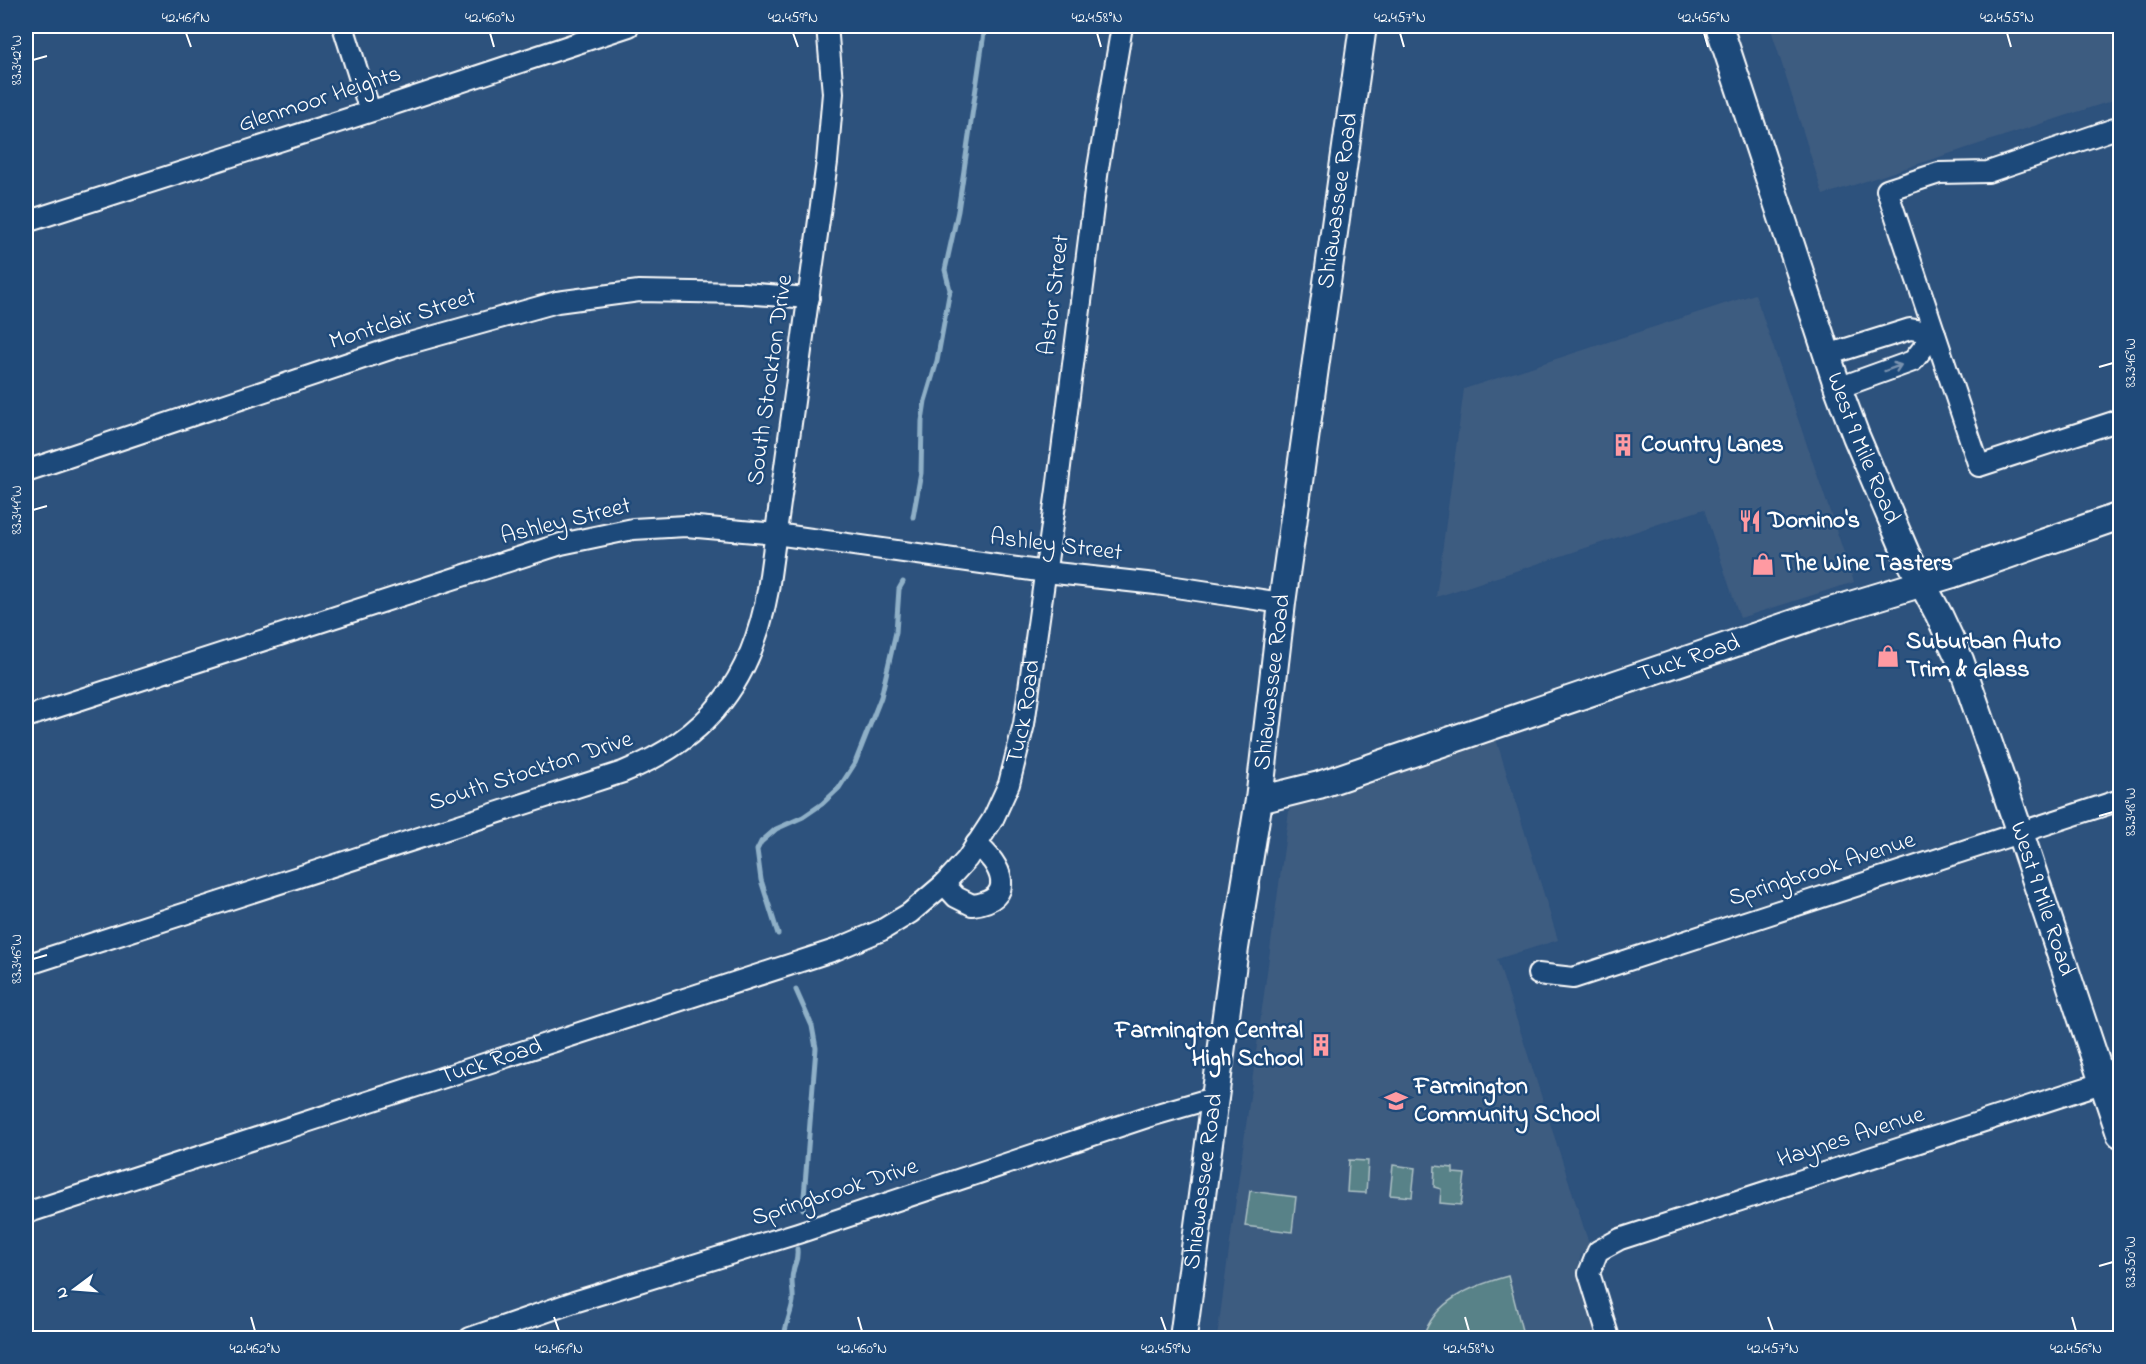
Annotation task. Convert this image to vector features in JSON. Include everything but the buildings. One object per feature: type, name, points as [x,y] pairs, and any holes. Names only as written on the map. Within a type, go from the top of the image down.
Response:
[{"type":"street","points":[[344,26],[370,111]]},
{"type":"street","name":"Glenmoor Heights","points":[[26,222],[629,26]]},
{"type":"street","name":"South Stockton Drive","points":[[26,965],[622,772],[672,747],[700,725],[713,711],[741,673],[753,651],[764,615],[827,162],[833,93],[827,26]]},
{"type":"street","name":"Astor Street","points":[[1046,572],[1096,179],[1122,26]]},
{"type":"street","name":"Shiawassee Road","points":[[1183,1338],[1235,948],[1259,800],[1282,603],[1363,26]]},
{"type":"street","name":"West 9 Mile Road","points":[[1719,26],[1838,388],[1894,525],[1960,660],[2020,833],[2112,1080],[2121,1134]]},
{"type":"street","points":[[2121,127],[1988,172],[1939,173],[1887,190],[1979,466],[2121,420]]},
{"type":"street","name":"Montclair Street","points":[[26,471],[399,346],[557,302],[639,291],[743,293],[809,298]]},
{"type":"street","points":[[1827,355],[1910,329],[1935,333]]},
{"type":"street","points":[[1838,388],[1913,361],[1935,333]]},
{"type":"street","name":"Tuck Road","points":[[1259,800],[1318,785],[1824,613],[1922,583],[2121,516]]},
{"type":"street","name":"Ashley Street","points":[[26,717],[577,540],[633,529],[663,526],[776,534],[1046,572],[1156,584],[1282,603]]},
{"type":"street","name":"Tuck Road","points":[[26,1213],[835,950],[882,930],[910,913],[944,884],[967,859],[993,819],[1009,784],[1024,724],[1046,572]]},
{"type":"street","name":"Springbrook Avenue","points":[[1538,974],[1573,978],[2121,800]]},
{"type":"street","points":[[944,884],[956,897],[972,905],[991,900],[998,893],[1002,881],[999,869],[988,853],[976,844]]},
{"type":"street","name":"Haynes Avenue","points":[[1609,1338],[1588,1273],[1598,1251],[1620,1239],[2112,1080]]},
{"type":"street","name":"Springbrook Drive","points":[[470,1338],[574,1302],[765,1244],[1147,1117],[1216,1097]]},
{"type":"shaded area","points":[[1770,26],[2120,26],[2120,98],[1823,195]]},
{"type":"shaded area","points":[[1755,294],[1854,582],[1740,618],[1704,509],[1436,597],[1464,389]]},
{"type":"shaded area","name":"Farmington Community School","points":[[1496,739],[1558,940],[1497,959],[1589,1244],[1581,1255],[1577,1273],[1598,1338],[1217,1338],[1290,804]]},
{"type":"green space","points":[[1349,1160],[1368,1161],[1366,1193],[1347,1192]]},
{"type":"green space","points":[[1393,1165],[1415,1168],[1412,1197],[1390,1195]]},
{"type":"green space","points":[[1435,1166],[1453,1168],[1453,1173],[1465,1174],[1461,1205],[1440,1203],[1441,1189],[1434,1187]]},
{"type":"green space","points":[[1250,1191],[1296,1197],[1292,1232],[1245,1226]]},
{"type":"green space","points":[[1508,1276],[1524,1338],[1423,1338],[1428,1325],[1445,1304],[1468,1290]]},
{"type":"waterway","points":[[913,517],[921,473],[922,421],[925,401],[937,361],[950,290],[945,270],[958,211],[985,26]]},
{"type":"waterway","points":[[778,934],[761,880],[757,850],[761,842],[776,829],[803,817],[822,804],[839,788],[855,763],[881,697],[896,632],[899,589],[903,582]]},
{"type":"waterway","points":[[796,990],[812,1026],[816,1048],[803,1209]]},
{"type":"waterway","points":[[784,1338],[793,1301],[792,1279],[797,1249]]},
{"type":"place","name":"Country Lanes","points":[[1623,445]]},
{"type":"place","name":"Domino's","points":[[1750,521]]},
{"type":"place","name":"The Wine Tasters","points":[[1763,564]]},
{"type":"place","name":"Suburban Auto Trim & Glass","points":[[1888,656]]},
{"type":"place","name":"Farmington Central High School","points":[[1321,1045]]},
{"type":"place","name":"Farmington Community School","points":[[1396,1101]]}]
